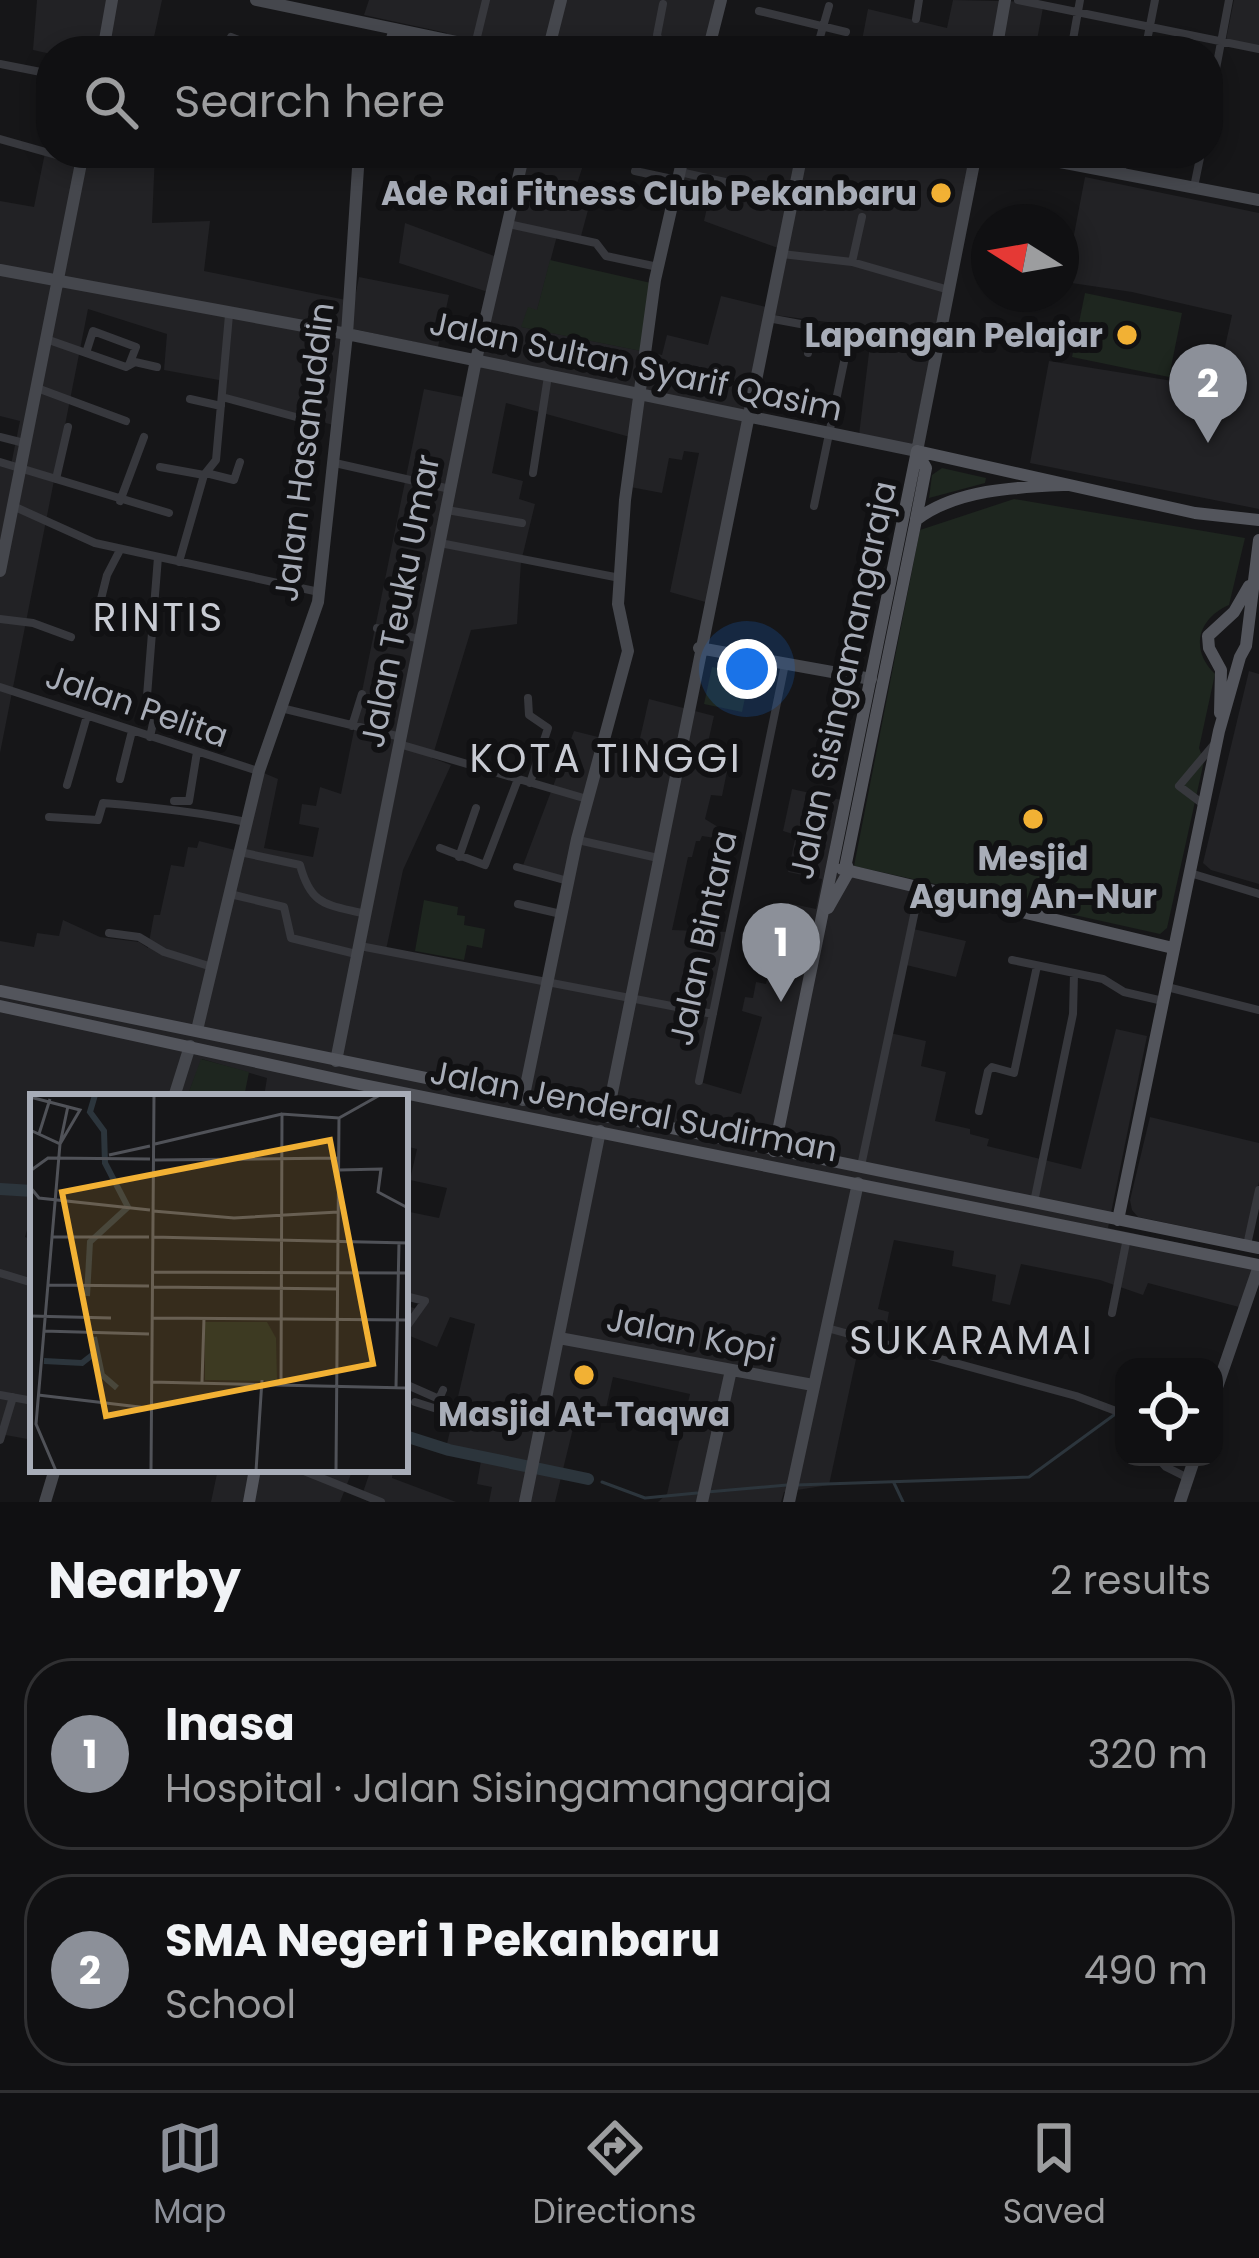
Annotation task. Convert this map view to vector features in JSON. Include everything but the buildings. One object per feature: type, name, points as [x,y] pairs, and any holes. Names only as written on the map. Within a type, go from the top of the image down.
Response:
[{"type":"main road","name":"Jalan Sultan Syarif Qasim","points":[[917,451],[1195,513],[1259,520]]},
{"type":"main road","name":"Jalan Sisingamangaraja","points":[[821,920],[849,871],[846,863],[926,468],[917,451]]},
{"type":"main road","name":"Jalan Sisingamangaraja","points":[[774,1151],[917,451]]},
{"type":"main road","name":"Jalan Sisingamangaraja","points":[[916,520],[934,509],[1008,486],[1066,485]]},
{"type":"main road","points":[[1118,1220],[1218,736],[1240,657],[1252,638],[1252,579],[1259,540]]},
{"type":"main road","points":[[1218,736],[1221,680],[1207,640],[1234,612],[1252,579]]},
{"type":"main road","points":[[1219,623],[1236,623],[1252,638]]},
{"type":"main road","points":[[1216,657],[1229,661],[1259,656]]},
{"type":"main road","points":[[871,679],[887,661]]},
{"type":"main road","points":[[832,867],[1173,948]]},
{"type":"main road","name":"Jalan Jenderal Sudirman","points":[[0,991],[774,1151],[859,1175],[1259,1265]]},
{"type":"main road","name":"Jalan Jenderal Sudirman","points":[[0,1006],[600,1131],[1034,1203],[1253,1247]]},
{"type":"main road","points":[[328,1094],[331,1060]]},
{"type":"main road","points":[[354,1083],[347,1074],[357,1065]]},
{"type":"main road","points":[[249,1502],[254,1472]]},
{"type":"street","points":[[256,0],[433,36]]},
{"type":"street","points":[[477,36],[486,0]]},
{"type":"street","points":[[552,36],[560,0]]},
{"type":"street","points":[[713,36],[721,0]]},
{"type":"street","points":[[916,20],[919,0]]},
{"type":"street","points":[[999,36],[1006,0]]},
{"type":"street","points":[[1018,0],[1195,36]]},
{"type":"street","points":[[1074,36],[1080,0]]},
{"type":"street","points":[[1148,36],[1155,0]]},
{"type":"street","points":[[1221,36],[1229,0]]},
{"type":"street","points":[[106,36],[113,1]]},
{"type":"street","points":[[658,36],[663,4]]},
{"type":"street","points":[[820,36],[829,6]]},
{"type":"street","points":[[759,11],[847,32]]},
{"type":"street","points":[[393,36],[395,28]]},
{"type":"street","points":[[1223,42],[1259,49]]},
{"type":"street","points":[[0,64],[36,71]]},
{"type":"street","points":[[0,139],[36,147]]},
{"type":"street","points":[[0,572],[80,168]]},
{"type":"street","name":"Jalan Hasanuddin","points":[[197,1030],[259,771],[320,592],[347,334],[358,168]]},
{"type":"street","name":"Jalan Teuku Umar","points":[[331,1060],[521,168]]},
{"type":"street","points":[[523,1100],[577,839],[628,650],[618,604],[632,446],[658,267],[681,168]]},
{"type":"street","points":[[607,1117],[799,168]]},
{"type":"street","name":"Jalan Sisingamangaraja","points":[[917,451],[973,168]]},
{"type":"street","points":[[1100,168],[1259,200]]},
{"type":"street","points":[[1121,173],[1122,168]]},
{"type":"street","points":[[1195,188],[1198,168]]},
{"type":"street","points":[[635,171],[793,197]]},
{"type":"street","points":[[852,262],[862,217]]},
{"type":"street","points":[[508,224],[596,243],[606,256],[658,267]]},
{"type":"street","points":[[781,254],[852,262],[949,290]]},
{"type":"street","name":"Jalan Sultan Syarif Qasim","points":[[0,270],[347,334],[917,451]]},
{"type":"street","points":[[178,562],[204,474],[216,460],[230,315]]},
{"type":"street","points":[[767,318],[811,326],[808,353]]},
{"type":"street","points":[[86,353],[93,331],[136,347],[128,368]]},
{"type":"street","points":[[814,506],[849,338]]},
{"type":"street","points":[[46,339],[128,368]]},
{"type":"street","points":[[128,368],[135,362],[157,367]]},
{"type":"street","points":[[533,473],[548,376]]},
{"type":"street","points":[[37,388],[126,421]]},
{"type":"street","points":[[190,399],[296,417]]},
{"type":"street","points":[[56,478],[68,427]]},
{"type":"street","points":[[0,437],[26,443]]},
{"type":"street","points":[[120,501],[143,437]]},
{"type":"street","points":[[0,462],[170,513]]},
{"type":"street","points":[[160,467],[234,481],[240,462]]},
{"type":"street","points":[[334,463],[450,489]]},
{"type":"street","points":[[13,506],[94,543],[320,592]]},
{"type":"street","points":[[446,509],[522,523]]},
{"type":"street","points":[[439,542],[620,578]]},
{"type":"street","points":[[94,627],[107,575],[120,550]]},
{"type":"street","points":[[150,736],[155,718],[148,696],[158,557]]},
{"type":"street","points":[[0,619],[32,623],[71,637]]},
{"type":"street","points":[[376,628],[419,639]]},
{"type":"street","points":[[699,648],[871,679]]},
{"type":"street","name":"Jalan Bintara","points":[[699,1081],[785,664]]},
{"type":"street","name":"Jalan Pelita","points":[[0,687],[259,771]]},
{"type":"street","points":[[352,726],[362,694]]},
{"type":"street","points":[[529,698],[529,715],[548,728],[530,783]]},
{"type":"street","points":[[281,707],[587,799]]},
{"type":"street","points":[[67,785],[87,716]]},
{"type":"street","points":[[120,779],[132,731]]},
{"type":"street","points":[[1203,805],[1179,786],[1218,736]]},
{"type":"street","points":[[174,801],[189,801],[197,752]]},
{"type":"street","points":[[440,848],[486,864],[518,779]]},
{"type":"street","points":[[49,817],[98,820],[104,803],[206,813],[246,822]]},
{"type":"street","points":[[460,856],[476,808]]},
{"type":"street","points":[[577,839],[658,858]]},
{"type":"street","points":[[239,851],[298,864],[306,887],[320,902],[365,914]]},
{"type":"street","points":[[517,867],[568,880]]},
{"type":"street","points":[[1189,872],[1259,894]]},
{"type":"street","points":[[789,1498],[921,886]]},
{"type":"street","points":[[230,895],[284,908],[291,938],[712,1014]]},
{"type":"street","points":[[518,904],[561,914]]},
{"type":"street","points":[[109,933],[139,937],[164,952],[214,967]]},
{"type":"street","points":[[1012,960],[1259,1010]]},
{"type":"street","points":[[980,1111],[988,1071],[992,1067],[1014,1073],[1037,966]]},
{"type":"street","points":[[1034,1203],[1073,1014],[1074,974]]},
{"type":"street","points":[[175,1094],[190,1046]]},
{"type":"street","points":[[525,1502],[600,1131]]},
{"type":"street","points":[[1253,1247],[1259,1190]]},
{"type":"street","points":[[1112,1313],[1127,1237]]},
{"type":"street","points":[[1223,1370],[1259,1265]]},
{"type":"street","points":[[0,1273],[30,1282]]},
{"type":"street","points":[[408,1297],[425,1301],[408,1323]]},
{"type":"street","points":[[826,1328],[1115,1411]]},
{"type":"street","name":"Jalan Kopi","points":[[560,1338],[813,1385]]},
{"type":"street","points":[[703,1496],[731,1370]]},
{"type":"street","points":[[408,1385],[442,1394],[439,1408],[415,1402]]},
{"type":"street","points":[[0,1395],[30,1400]]},
{"type":"street","points":[[0,1441],[13,1397]]},
{"type":"street","points":[[1170,1466],[1188,1478]]},
{"type":"street","points":[[1180,1502],[1192,1466]]},
{"type":"street","points":[[45,1502],[54,1472]]},
{"type":"street","points":[[305,1472],[381,1502]]},
{"type":"street","points":[[322,1480],[326,1472]]},
{"type":"street","points":[[343,1502],[347,1491]]},
{"type":"shaded area","points":[[37,0],[162,0],[154,36],[36,36],[33,50]]},
{"type":"shaded area","points":[[369,0],[726,0],[717,36],[446,36],[364,15]]},
{"type":"shaded area","points":[[953,0],[1044,2],[1038,36],[863,36],[868,9],[947,28]]},
{"type":"shaded area","points":[[1234,0],[1259,0],[1259,46],[1226,40]]},
{"type":"shaded area","points":[[42,168],[154,168],[152,223],[210,221],[204,271],[346,300],[333,425],[220,394],[219,380],[164,370],[167,334],[88,309],[0,753],[0,464],[11,465],[20,421],[0,416],[0,201],[34,207]]},
{"type":"shaded area","points":[[518,168],[582,168],[574,193],[591,199],[581,236],[558,232],[537,311],[522,327],[662,355],[667,335],[708,345],[721,296],[766,307],[778,248],[704,221],[708,203],[677,196],[679,168],[970,168],[912,445],[859,435],[872,328],[767,314],[709,603],[670,592],[699,453],[684,451],[682,460],[669,458],[662,493],[625,486],[630,437],[506,403],[492,473],[523,481],[519,499],[535,504],[521,562],[517,624],[471,630],[432,758],[451,765],[403,870],[386,950],[547,982],[568,881],[522,868],[574,731],[638,747],[649,699],[714,716],[704,760],[728,766],[722,796],[711,795],[705,819],[718,827],[715,838],[702,836],[696,841],[688,857],[672,930],[728,932],[700,1082],[741,1094],[762,1017],[742,1011],[745,997],[753,998],[756,982],[766,984],[782,907],[788,903],[816,909],[822,879],[788,872],[796,835],[783,831],[792,789],[846,801],[832,867],[921,886],[909,928],[966,941],[956,977],[902,964],[890,1033],[926,1041],[921,1066],[946,1072],[935,1121],[970,1129],[970,1134],[989,1139],[987,1146],[1081,1169],[1116,1029],[1147,1036],[1108,1228],[1256,1259],[1239,1307],[1148,1283],[1143,1295],[1100,1280],[1021,1264],[1010,1305],[992,1301],[996,1275],[952,1266],[954,1251],[894,1240],[878,1309],[889,1312],[884,1340],[861,1336],[829,1485],[784,1492],[781,1502],[658,1502],[667,1494],[690,1394],[613,1377],[605,1413],[578,1408],[555,1502],[489,1502],[492,1487],[477,1484],[482,1455],[446,1448],[475,1324],[450,1317],[437,1347],[408,1335],[408,1306],[422,1311],[425,1302],[408,1297],[408,1212],[439,1218],[447,1188],[410,1180],[417,1149],[408,1147],[408,1094],[264,1094],[267,1078],[202,1059],[188,1094],[30,1094],[30,1220],[25,1237],[30,1239],[30,1439],[0,1434],[0,941],[34,947],[37,933],[59,936],[63,920],[100,937],[139,942],[148,948],[171,865],[184,867],[188,847],[197,848],[199,841],[239,851],[259,771],[278,779],[264,848],[313,857],[319,828],[299,824],[302,804],[316,806],[320,787],[341,794],[424,389],[468,398],[488,292],[399,263],[405,223],[497,257]]},
{"type":"shaded area","points":[[1085,177],[1259,213],[1259,509],[1030,463],[1049,361],[1216,388],[1232,315],[1079,284],[1079,208]]},
{"type":"shaded area","points":[[550,260],[651,283],[641,351],[521,327],[528,307],[537,310]]},
{"type":"shaded area","points":[[359,277],[449,295],[438,347],[349,328]]},
{"type":"shaded area","name":"Lapangan Pelajar","points":[[1085,293],[1182,313],[1169,377],[1072,357]]},
{"type":"shaded area","points":[[942,468],[986,478],[985,483],[929,498],[932,475]]},
{"type":"shaded area","points":[[1014,499],[1245,538],[1229,605],[1210,618],[1201,636],[1202,655],[1215,674],[1199,748],[1204,761],[1167,928],[1160,934],[854,866],[920,530]]},
{"type":"shaded area","points":[[712,667],[750,674],[742,712],[704,704]]},
{"type":"shaded area","points":[[1249,671],[1259,674],[1259,884],[1211,870],[1203,863]]},
{"type":"shaded area","points":[[424,900],[458,907],[457,915],[465,916],[464,925],[485,929],[482,948],[467,945],[464,960],[415,951]]},
{"type":"shaded area","points":[[201,1059],[249,1072],[245,1094],[188,1094]]},
{"type":"shaded area","points":[[1150,1117],[1259,1143],[1259,1182],[1245,1239],[1138,1217],[1132,1210],[1130,1200]]},
{"type":"shaded area","points":[[217,1472],[302,1472],[316,1477],[318,1472],[352,1472],[340,1502],[211,1502]]},
{"type":"shaded area","points":[[370,1472],[393,1472],[392,1478],[456,1502],[370,1502],[361,1498]]},
{"type":"waterway","points":[[0,1189],[30,1191]]},
{"type":"waterway","points":[[796,1485],[1029,1477],[1114,1415]]},
{"type":"waterway","points":[[408,1437],[588,1479]]},
{"type":"waterway","points":[[602,1482],[645,1498],[697,1493]]},
{"type":"waterway","points":[[894,1483],[903,1502]]},
{"type":"waterway","points":[[707,1492],[787,1485]]},
{"type":"place","name":"Ade Rai Fitness Club Pekanbaru","points":[[941,193]]},
{"type":"place","name":"Lapangan Pelajar","points":[[1127,335]]},
{"type":"place","name":"SMA Negeri 1 Pekanbaru","points":[[1208,443]]},
{"type":"place","name":"Mesjid Agung An-Nur","points":[[1033,819]]},
{"type":"place","name":"Inasa","points":[[781,1002]]},
{"type":"place","name":"Masjid At-Taqwa","points":[[584,1375]]},
{"type":"district","name":"RINTIS","points":[[159,617]]},
{"type":"district","name":"KOTA TINGGI","points":[[606,758]]},
{"type":"district","name":"SUKARAMAI","points":[[972,1340]]}]
